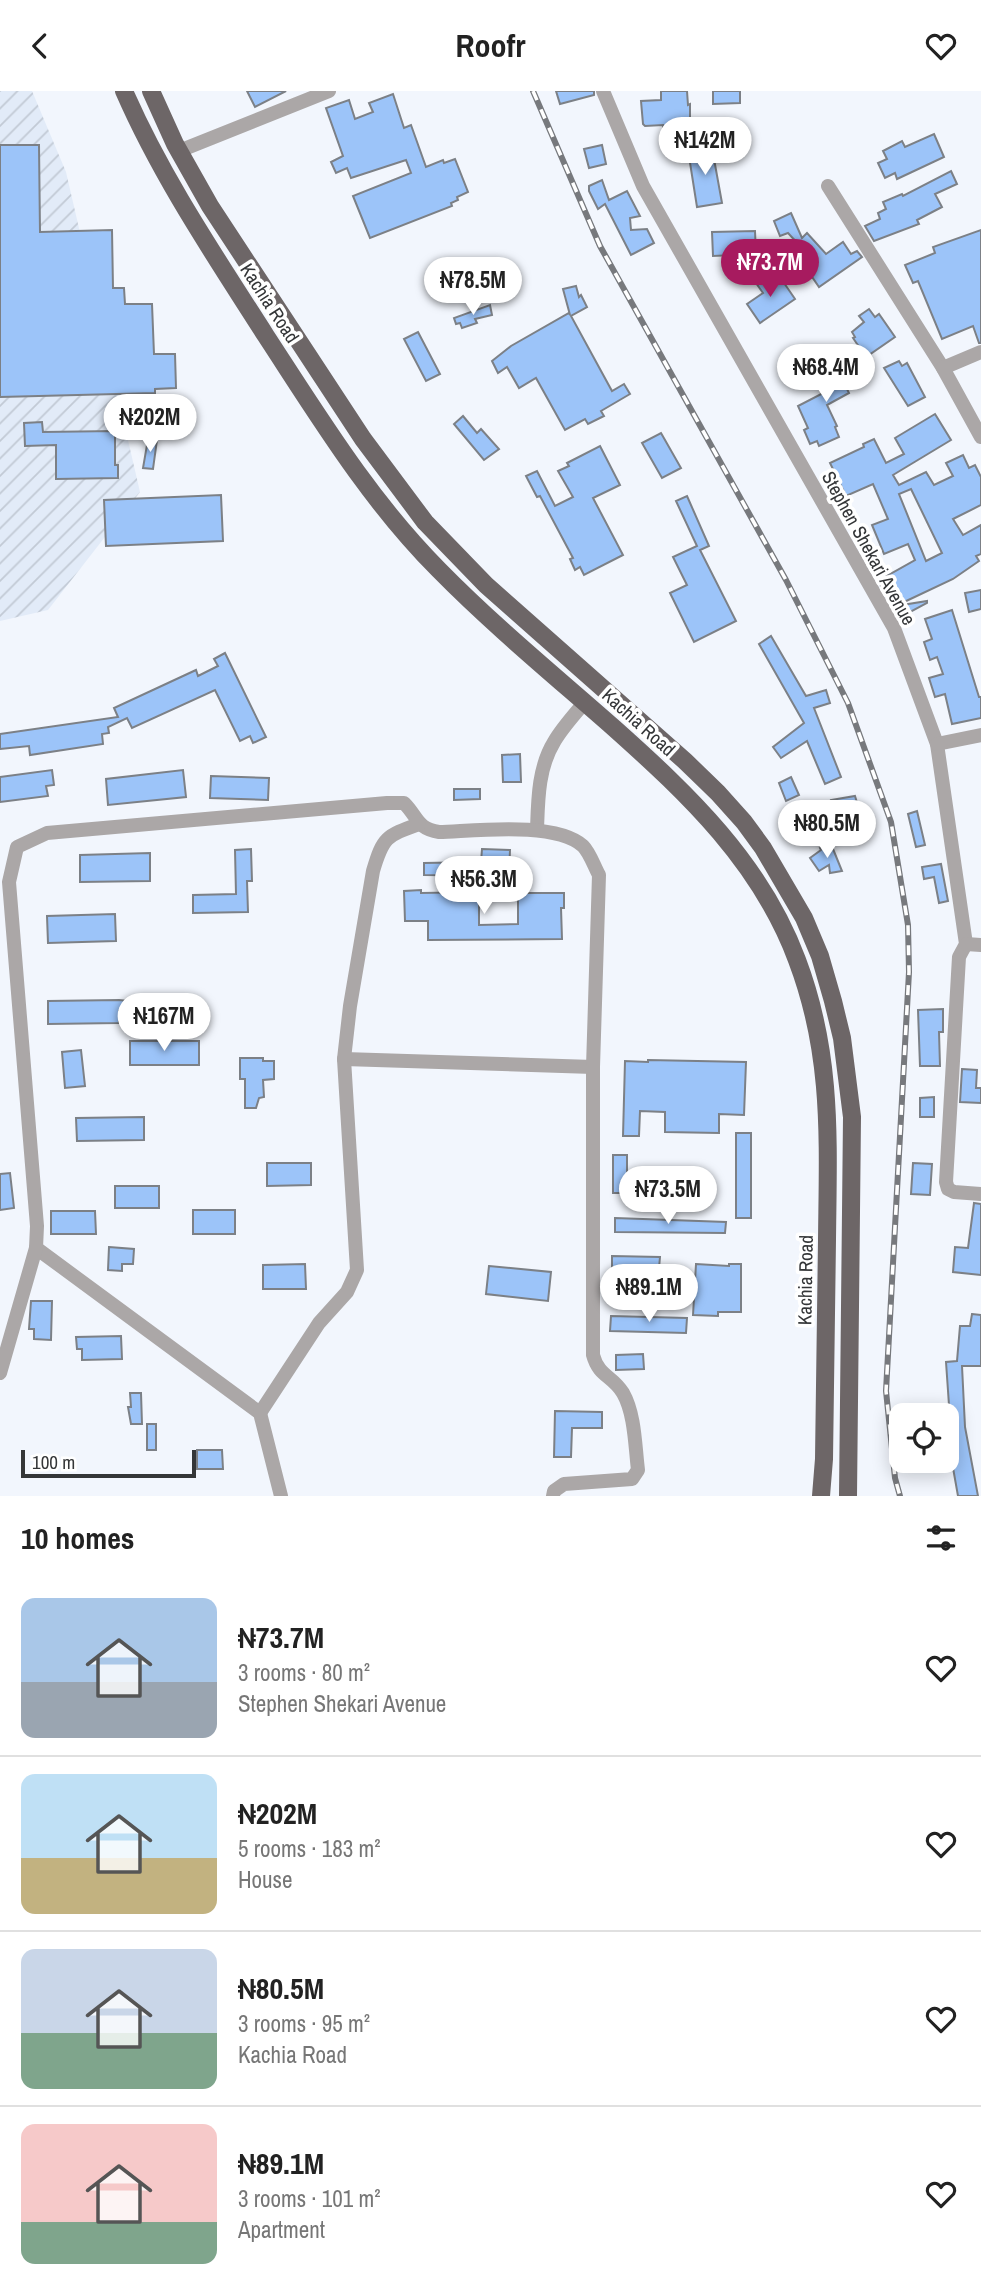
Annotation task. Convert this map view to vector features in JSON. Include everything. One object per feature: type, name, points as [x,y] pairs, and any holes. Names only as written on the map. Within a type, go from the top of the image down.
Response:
[{"type":"main road","name":"Kachia Road","points":[[124,91],[152,152],[192,221],[342,452],[382,505],[435,567],[707,815],[742,857],[783,926],[798,961],[821,1040],[829,1116],[824,1459],[821,1496]]},
{"type":"main road","name":"Kachia Road","points":[[151,91],[179,151],[210,206],[355,427],[425,522],[486,585],[718,793],[763,848],[804,918],[834,1001],[842,1038],[852,1117],[848,1496]]},
{"type":"street","points":[[179,151],[329,91]]},
{"type":"street","name":"Stephen Shekari Avenue","points":[[603,91],[643,185],[894,628],[937,744],[974,944],[959,957],[946,1182],[948,1189],[954,1192],[981,1194]]},
{"type":"street","points":[[828,186],[943,368],[981,437]]},
{"type":"street","points":[[943,368],[981,352]]},
{"type":"street","points":[[537,830],[538,795],[547,755],[555,740],[585,702]]},
{"type":"street","points":[[937,744],[981,736]]},
{"type":"street","points":[[0,1373],[36,1248],[37,1226],[9,882],[17,847],[47,833],[387,803],[404,803],[419,824],[427,830],[537,830],[562,834],[584,847],[599,875],[593,1067],[593,1355],[597,1369],[614,1382],[629,1405],[638,1470],[632,1479],[564,1484],[554,1491],[553,1496]]},
{"type":"street","points":[[260,1413],[319,1323],[347,1292],[357,1270],[344,1059],[350,1006],[379,850],[390,835],[419,824]]},
{"type":"street","points":[[344,1059],[593,1067]]},
{"type":"street","points":[[36,1248],[260,1413],[281,1496]]},
{"type":"shaded area","points":[[0,91],[32,91],[66,172],[140,492],[48,610],[0,621]]},
{"type":"building","points":[[247,91],[286,91],[255,107]]},
{"type":"building","points":[[556,91],[594,91],[594,95],[560,104]]},
{"type":"building","points":[[661,91],[687,91],[690,129],[643,124],[641,101],[661,100]]},
{"type":"building","points":[[713,91],[740,91],[740,103],[713,104]]},
{"type":"building","points":[[393,94],[404,128],[411,125],[426,167],[443,160],[444,163],[455,159],[468,192],[457,197],[458,200],[451,203],[452,206],[370,238],[353,196],[411,173],[406,160],[351,178],[347,168],[336,173],[331,162],[343,156],[326,108],[349,100],[355,119],[373,112],[369,103]]},
{"type":"building","points":[[934,134],[944,157],[897,179],[895,173],[885,178],[878,163],[887,159],[883,151],[902,141],[905,147]]},
{"type":"building","points":[[0,145],[39,145],[40,232],[112,230],[113,288],[124,288],[125,304],[152,304],[154,354],[175,354],[176,388],[155,389],[155,393],[0,397]]},
{"type":"building","points":[[602,145],[606,164],[589,168],[584,149]]},
{"type":"building","points":[[712,148],[722,203],[697,207],[688,150]]},
{"type":"building","points":[[951,171],[957,184],[935,194],[942,207],[917,220],[919,224],[874,241],[865,226],[880,219],[878,213],[886,209],[883,202],[902,194],[903,196]]},
{"type":"building","points":[[602,180],[609,200],[627,191],[640,216],[630,218],[631,230],[647,229],[654,243],[631,255],[605,204],[598,209],[589,191],[589,186]]},
{"type":"building","points":[[791,213],[802,238],[807,233],[826,254],[843,242],[851,254],[857,251],[862,257],[819,287],[806,268],[815,262],[788,233],[780,236],[774,221]]},
{"type":"building","points":[[981,230],[981,343],[973,326],[942,339],[918,281],[913,283],[905,265],[935,253],[933,247]]},
{"type":"building","points":[[755,231],[756,254],[713,256],[712,232]]},
{"type":"building","points":[[768,275],[774,285],[782,280],[795,299],[760,323],[747,304],[763,293],[756,283]]},
{"type":"building","points":[[576,286],[579,297],[581,295],[587,307],[571,316],[612,391],[624,384],[630,394],[601,411],[604,416],[588,424],[585,419],[565,430],[536,378],[519,388],[507,367],[498,373],[492,361],[511,346],[569,313],[570,315],[563,289]]},
{"type":"building","points":[[490,305],[492,315],[475,319],[477,323],[462,328],[460,323],[456,324],[454,318]]},
{"type":"building","points":[[869,309],[875,317],[879,314],[895,337],[866,357],[852,332],[864,322],[859,316]]},
{"type":"building","points":[[418,332],[440,374],[426,381],[404,339]]},
{"type":"building","points":[[836,355],[845,378],[856,373],[860,383],[847,389],[849,393],[827,405],[839,437],[819,446],[817,441],[810,444],[804,430],[808,428],[798,406],[833,388],[822,360]]},
{"type":"building","points":[[899,361],[902,366],[907,363],[925,397],[908,406],[884,368]]},
{"type":"building","points":[[935,414],[951,440],[893,475],[899,485],[926,472],[934,485],[953,476],[946,463],[963,455],[969,468],[975,465],[981,477],[981,505],[953,519],[963,535],[981,525],[981,554],[976,556],[979,561],[953,579],[902,603],[927,601],[899,618],[878,581],[915,560],[908,544],[884,554],[872,525],[888,519],[873,484],[846,496],[830,463],[864,447],[863,444],[874,439],[886,463],[904,454],[895,438]],"holes":[[[911,489],[942,553],[926,561],[899,494]]]},
{"type":"building","points":[[463,416],[477,433],[481,429],[499,449],[484,460],[454,424]]},
{"type":"building","points":[[42,422],[43,432],[115,431],[115,465],[118,465],[118,478],[56,479],[56,445],[25,446],[24,423]]},
{"type":"building","points":[[661,433],[681,468],[662,478],[642,443]]},
{"type":"building","points":[[148,439],[157,440],[153,469],[143,468]]},
{"type":"building","points":[[600,446],[620,485],[593,498],[623,555],[584,575],[580,567],[575,570],[570,559],[573,558],[540,496],[537,497],[526,476],[537,471],[555,506],[573,497],[558,471],[569,466],[567,463]]},
{"type":"building","points":[[221,495],[223,541],[106,546],[104,500]]},
{"type":"building","points":[[687,496],[709,546],[700,550],[736,621],[694,642],[670,593],[687,585],[673,557],[697,546],[676,501]]},
{"type":"building","points":[[981,590],[981,609],[969,612],[965,593]]},
{"type":"building","points":[[952,610],[981,697],[981,718],[952,724],[945,694],[935,697],[929,678],[943,674],[937,657],[930,660],[924,642],[932,639],[925,619]]},
{"type":"building","points":[[771,636],[806,696],[826,690],[830,703],[814,708],[841,777],[825,784],[807,741],[781,758],[773,747],[804,723],[759,644]]},
{"type":"building","points":[[225,653],[266,737],[253,743],[250,736],[240,741],[215,690],[132,728],[127,718],[108,727],[109,733],[102,734],[103,744],[30,755],[29,746],[0,749],[0,734],[118,717],[114,708],[196,670],[198,676],[218,666],[214,659]]},
{"type":"building","points":[[520,754],[521,782],[503,782],[502,755]]},
{"type":"building","points":[[52,770],[54,785],[46,786],[48,796],[0,802],[0,777]]},
{"type":"building","points":[[183,770],[186,797],[108,805],[106,779]]},
{"type":"building","points":[[211,776],[269,778],[268,800],[210,798]]},
{"type":"building","points":[[791,777],[799,795],[786,801],[779,783]]},
{"type":"building","points":[[454,789],[480,789],[480,799],[454,800]]},
{"type":"building","points":[[855,796],[858,806],[833,810],[831,800]]},
{"type":"building","points":[[917,811],[925,845],[916,847],[908,814]]},
{"type":"building","points":[[831,844],[842,871],[830,873],[829,865],[819,871],[810,858],[821,850],[820,848]]},
{"type":"building","points":[[251,849],[252,881],[247,881],[248,912],[193,913],[193,895],[236,894],[235,850]]},
{"type":"building","points":[[482,849],[510,850],[509,876],[424,875],[424,863],[481,862]]},
{"type":"building","points":[[150,853],[150,881],[80,882],[80,855]]},
{"type":"building","points":[[941,864],[948,901],[939,903],[934,877],[924,879],[922,867]]},
{"type":"building","points":[[421,890],[421,893],[479,892],[479,925],[518,924],[518,893],[564,893],[564,908],[561,908],[562,939],[428,940],[428,921],[405,921],[404,891]]},
{"type":"building","points":[[115,914],[116,941],[48,943],[47,916]]},
{"type":"building","points":[[48,1001],[138,1002],[138,1011],[119,1011],[119,1023],[48,1024]]},
{"type":"building","points":[[943,1009],[943,1032],[939,1032],[940,1066],[920,1066],[918,1010]]},
{"type":"building","points":[[130,1041],[199,1041],[199,1065],[130,1065]]},
{"type":"building","points":[[81,1050],[85,1086],[65,1088],[62,1052]]},
{"type":"building","points":[[240,1058],[274,1061],[274,1079],[263,1080],[264,1097],[259,1098],[256,1108],[245,1108],[245,1079],[240,1079]]},
{"type":"building","points":[[625,1061],[746,1062],[744,1115],[719,1114],[719,1133],[665,1132],[665,1112],[640,1111],[639,1136],[623,1136]]},
{"type":"building","points":[[962,1069],[977,1070],[976,1088],[981,1088],[981,1103],[960,1102]]},
{"type":"building","points":[[934,1097],[934,1117],[920,1117],[920,1098]]},
{"type":"building","points":[[144,1117],[144,1140],[77,1141],[76,1118]]},
{"type":"building","points":[[736,1133],[751,1133],[751,1218],[736,1218]]},
{"type":"building","points":[[613,1155],[627,1155],[627,1193],[613,1193]]},
{"type":"building","points":[[267,1163],[311,1163],[311,1185],[267,1186]]},
{"type":"building","points":[[913,1163],[932,1164],[930,1195],[911,1194]]},
{"type":"building","points":[[10,1173],[14,1208],[0,1210],[0,1174]]},
{"type":"building","points":[[115,1186],[159,1186],[159,1208],[115,1208]]},
{"type":"building","points":[[974,1203],[981,1204],[981,1275],[953,1272],[955,1247],[968,1248]]},
{"type":"building","points":[[193,1210],[235,1210],[235,1234],[193,1234]]},
{"type":"building","points":[[51,1211],[95,1211],[96,1234],[51,1234]]},
{"type":"building","points":[[615,1218],[726,1222],[725,1233],[615,1232]]},
{"type":"building","points":[[109,1247],[134,1249],[133,1264],[122,1264],[122,1271],[108,1270]]},
{"type":"building","points":[[612,1256],[660,1257],[659,1268],[612,1267]]},
{"type":"building","points":[[305,1264],[306,1289],[263,1289],[263,1265]]},
{"type":"building","points":[[696,1264],[741,1264],[741,1312],[718,1312],[718,1316],[693,1315]]},
{"type":"building","points":[[489,1266],[551,1272],[548,1301],[486,1294]]},
{"type":"building","points":[[31,1301],[52,1301],[51,1340],[34,1339],[34,1329],[29,1329]]},
{"type":"building","points":[[972,1314],[981,1315],[981,1366],[962,1366],[965,1427],[978,1496],[958,1496],[954,1473],[959,1473],[959,1403],[949,1403],[946,1362],[957,1361],[960,1326],[970,1326]]},
{"type":"building","points":[[611,1316],[687,1318],[686,1333],[610,1331]]},
{"type":"building","points":[[121,1336],[122,1359],[82,1360],[82,1349],[77,1349],[76,1337]]},
{"type":"building","points":[[643,1354],[644,1369],[616,1370],[616,1355]]},
{"type":"building","points":[[130,1393],[141,1393],[142,1424],[131,1424],[128,1407],[131,1407]]},
{"type":"building","points":[[555,1411],[602,1412],[602,1428],[572,1428],[571,1457],[554,1457]]},
{"type":"building","points":[[147,1424],[156,1424],[156,1450],[147,1450]]},
{"type":"building","points":[[197,1450],[222,1450],[223,1469],[197,1469]]},
{"type":"railway","points":[[533,91],[600,246],[786,580],[848,703],[891,822],[908,925],[909,972],[886,1391],[895,1478],[900,1496]]}]
